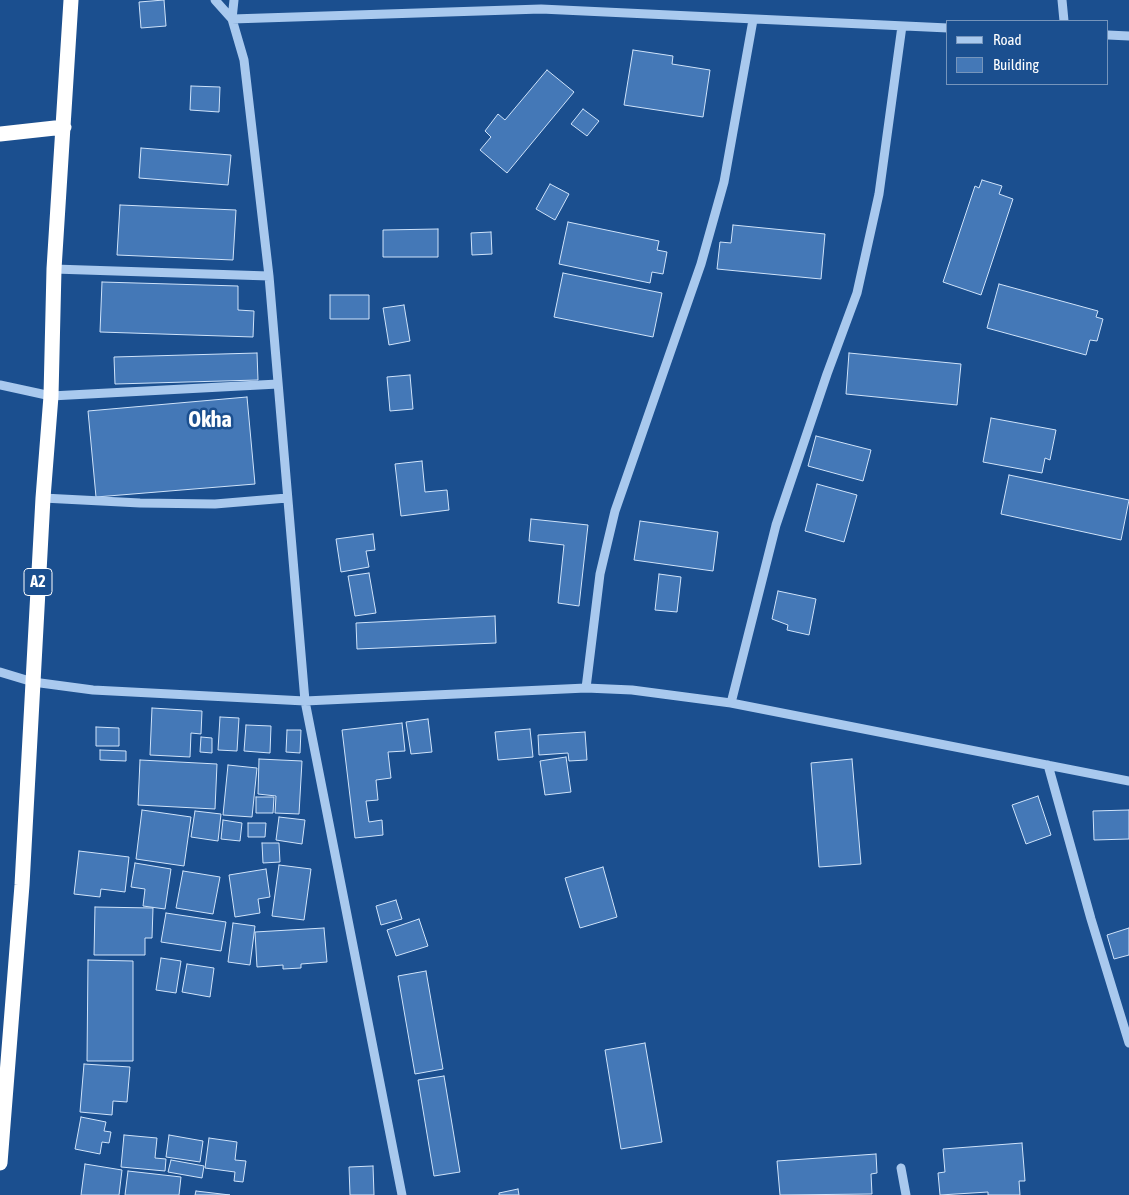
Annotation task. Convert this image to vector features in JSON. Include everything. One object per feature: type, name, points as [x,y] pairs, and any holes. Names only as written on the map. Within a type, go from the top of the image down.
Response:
[{"type":"highway","name":"A2","points":[[0,1163],[22,885],[43,498],[51,396],[54,269],[64,127],[70,0]]},
{"type":"highway","points":[[0,134],[64,127]]},
{"type":"street","points":[[215,0],[232,19]]},
{"type":"street","points":[[234,0],[232,19],[244,60],[269,276],[305,701],[402,1195]]},
{"type":"street","points":[[1062,0],[1064,20]]},
{"type":"street","points":[[232,19],[541,9],[946,28]]},
{"type":"street","points":[[586,688],[600,574],[615,511],[701,264],[724,182],[753,20]]},
{"type":"street","points":[[731,703],[776,525],[827,374],[857,293],[879,194],[902,26]]},
{"type":"street","points":[[1109,35],[1129,36]]},
{"type":"street","points":[[54,269],[269,276]]},
{"type":"street","points":[[0,385],[51,396],[278,384]]},
{"type":"street","points":[[43,498],[140,503],[215,504],[287,498]]},
{"type":"street","points":[[0,672],[33,682],[93,690],[305,701],[586,688],[632,690],[731,703],[1129,781]]},
{"type":"street","points":[[1048,765],[1091,919],[1129,1043]]},
{"type":"street","points":[[901,1168],[906,1195]]},
{"type":"building","points":[[164,0],[166,26],[141,28],[139,2]]},
{"type":"building","points":[[633,50],[673,56],[672,64],[710,70],[703,117],[624,105]]},
{"type":"building","points":[[547,70],[574,92],[507,173],[480,150],[491,137],[485,131],[498,114],[505,120]]},
{"type":"building","points":[[191,86],[220,87],[219,112],[190,110]]},
{"type":"building","points":[[583,109],[599,121],[587,136],[571,124]]},
{"type":"building","points":[[141,148],[231,155],[228,185],[139,178]]},
{"type":"building","points":[[982,180],[1002,186],[999,194],[1013,199],[981,295],[943,282],[975,186],[979,188]]},
{"type":"building","points":[[550,184],[569,194],[555,220],[536,209]]},
{"type":"building","points":[[120,205],[236,210],[233,260],[117,255]]},
{"type":"building","points":[[568,222],[659,241],[657,250],[667,252],[663,274],[652,272],[650,283],[559,264]]},
{"type":"building","points":[[733,225],[825,234],[821,279],[717,269],[720,242],[731,243]]},
{"type":"building","points":[[438,229],[438,257],[383,257],[383,230]]},
{"type":"building","points":[[491,232],[492,254],[472,255],[471,233]]},
{"type":"building","points":[[563,273],[662,293],[653,337],[554,317]]},
{"type":"building","points":[[102,282],[238,286],[238,310],[254,311],[253,337],[100,332]]},
{"type":"building","points":[[999,284],[1098,311],[1096,317],[1103,319],[1097,341],[1090,340],[1086,355],[987,328]]},
{"type":"building","points":[[330,295],[369,295],[369,319],[330,319]]},
{"type":"building","points":[[404,305],[410,341],[389,345],[383,308]]},
{"type":"building","points":[[257,353],[258,380],[115,384],[114,357]]},
{"type":"building","points":[[849,353],[961,364],[957,405],[846,394]]},
{"type":"building","points":[[410,375],[413,409],[390,411],[387,377]]},
{"type":"building","points":[[247,397],[255,484],[96,497],[88,411]]},
{"type":"building","points":[[991,418],[1056,430],[1050,460],[1045,458],[1042,473],[983,462]]},
{"type":"building","points":[[816,436],[871,450],[863,481],[808,466]]},
{"type":"building","points":[[422,461],[425,492],[447,490],[449,510],[401,516],[395,464]]},
{"type":"building","points":[[1009,475],[1129,500],[1121,540],[1001,514]]},
{"type":"building","points":[[817,484],[857,495],[844,542],[805,531]]},
{"type":"building","points":[[531,519],[588,525],[579,606],[558,603],[564,545],[529,541]]},
{"type":"building","points":[[640,521],[718,532],[713,571],[634,560]]},
{"type":"building","points":[[373,534],[375,550],[366,551],[369,567],[341,572],[336,539]]},
{"type":"building","points":[[369,573],[376,613],[355,616],[348,576]]},
{"type":"building","points":[[659,574],[681,577],[677,612],[655,610]]},
{"type":"building","points":[[778,591],[816,599],[809,635],[787,630],[788,625],[772,619]]},
{"type":"building","points":[[495,616],[496,643],[357,649],[356,623]]},
{"type":"building","points":[[152,708],[202,711],[201,734],[191,733],[190,757],[150,755]]},
{"type":"building","points":[[220,717],[239,718],[237,751],[218,750]]},
{"type":"building","points":[[428,719],[432,752],[411,754],[406,722]]},
{"type":"building","points":[[402,723],[405,751],[388,752],[391,778],[376,780],[378,800],[366,801],[369,822],[382,820],[383,835],[355,838],[342,730]]},
{"type":"building","points":[[246,725],[271,726],[270,753],[244,751]]},
{"type":"building","points":[[96,727],[119,728],[119,746],[96,746]]},
{"type":"building","points":[[530,729],[533,757],[498,760],[495,732]]},
{"type":"building","points":[[287,730],[301,730],[300,753],[286,752]]},
{"type":"building","points":[[585,732],[587,760],[569,761],[568,753],[539,755],[538,735]]},
{"type":"building","points":[[201,737],[212,738],[212,753],[200,752]]},
{"type":"building","points":[[100,750],[126,751],[126,761],[100,760]]},
{"type":"building","points":[[566,757],[571,792],[545,795],[540,761]]},
{"type":"building","points":[[259,759],[302,761],[299,814],[275,813],[276,796],[258,794]]},
{"type":"building","points":[[852,759],[861,864],[819,867],[811,763]]},
{"type":"building","points":[[140,760],[217,764],[215,809],[138,805]]},
{"type":"building","points":[[228,765],[257,768],[252,817],[223,815]]},
{"type":"building","points":[[1038,796],[1051,835],[1026,844],[1012,805]]},
{"type":"building","points":[[256,797],[274,797],[273,813],[256,813]]},
{"type":"building","points":[[142,810],[191,817],[184,866],[136,859]]},
{"type":"building","points":[[1129,810],[1129,839],[1094,840],[1093,811]]},
{"type":"building","points":[[195,811],[221,814],[218,841],[191,837]]},
{"type":"building","points":[[279,817],[305,820],[302,844],[276,840]]},
{"type":"building","points":[[223,820],[242,823],[240,841],[221,839]]},
{"type":"building","points":[[248,823],[266,823],[265,837],[248,837]]},
{"type":"building","points":[[262,843],[279,843],[280,862],[263,863]]},
{"type":"building","points":[[79,851],[129,857],[125,892],[101,889],[100,897],[74,894]]},
{"type":"building","points":[[135,863],[171,869],[165,909],[143,906],[145,889],[131,887]]},
{"type":"building","points":[[279,865],[311,869],[304,920],[272,916]]},
{"type":"building","points":[[603,867],[617,917],[580,928],[565,878]]},
{"type":"building","points":[[266,869],[270,897],[258,899],[260,913],[235,917],[229,875]]},
{"type":"building","points":[[183,871],[220,877],[213,914],[176,908]]},
{"type":"building","points":[[396,900],[402,919],[381,925],[376,906]]},
{"type":"building","points":[[95,907],[153,908],[152,938],[145,938],[145,955],[94,955]]},
{"type":"building","points":[[166,913],[226,922],[221,951],[161,942]]},
{"type":"building","points":[[419,919],[428,946],[396,956],[387,930]]},
{"type":"building","points":[[233,923],[255,926],[250,965],[228,962]]},
{"type":"building","points":[[324,928],[327,962],[301,964],[301,968],[283,969],[283,965],[257,967],[255,932]]},
{"type":"building","points":[[1129,928],[1129,955],[1114,959],[1107,935]]},
{"type":"building","points":[[161,958],[181,961],[176,993],[156,990]]},
{"type":"building","points":[[88,960],[133,961],[133,1061],[87,1061]]},
{"type":"building","points":[[187,964],[214,968],[210,997],[182,992]]},
{"type":"building","points":[[426,971],[443,1069],[415,1074],[398,976]]},
{"type":"building","points":[[645,1043],[662,1142],[621,1149],[605,1050]]},
{"type":"building","points":[[84,1064],[130,1067],[127,1102],[113,1101],[112,1115],[80,1112]]},
{"type":"building","points":[[444,1076],[460,1172],[434,1176],[418,1080]]},
{"type":"building","points":[[81,1117],[106,1122],[104,1131],[111,1132],[109,1143],[102,1142],[100,1154],[75,1149]]},
{"type":"building","points":[[124,1135],[157,1138],[155,1158],[166,1159],[165,1171],[121,1167]]},
{"type":"building","points":[[169,1135],[203,1141],[200,1162],[166,1157]]},
{"type":"building","points":[[209,1138],[237,1142],[235,1160],[246,1161],[243,1182],[234,1181],[235,1172],[205,1168]]},
{"type":"building","points":[[1022,1143],[1025,1181],[1019,1181],[1020,1195],[988,1195],[988,1192],[940,1195],[938,1173],[945,1172],[943,1149]]},
{"type":"building","points":[[876,1154],[877,1173],[871,1174],[872,1194],[780,1195],[777,1161]]},
{"type":"building","points":[[171,1160],[204,1166],[202,1178],[168,1172]]},
{"type":"building","points":[[85,1164],[122,1170],[119,1195],[81,1195]]},
{"type":"building","points":[[373,1166],[374,1195],[350,1195],[349,1167]]},
{"type":"building","points":[[128,1171],[181,1177],[179,1195],[125,1195]]},
{"type":"building","points":[[518,1189],[519,1195],[499,1195],[499,1193]]},
{"type":"building","points":[[196,1191],[230,1195],[195,1195]]},
{"type":"district","name":"Okha","points":[[210,420]]}]
